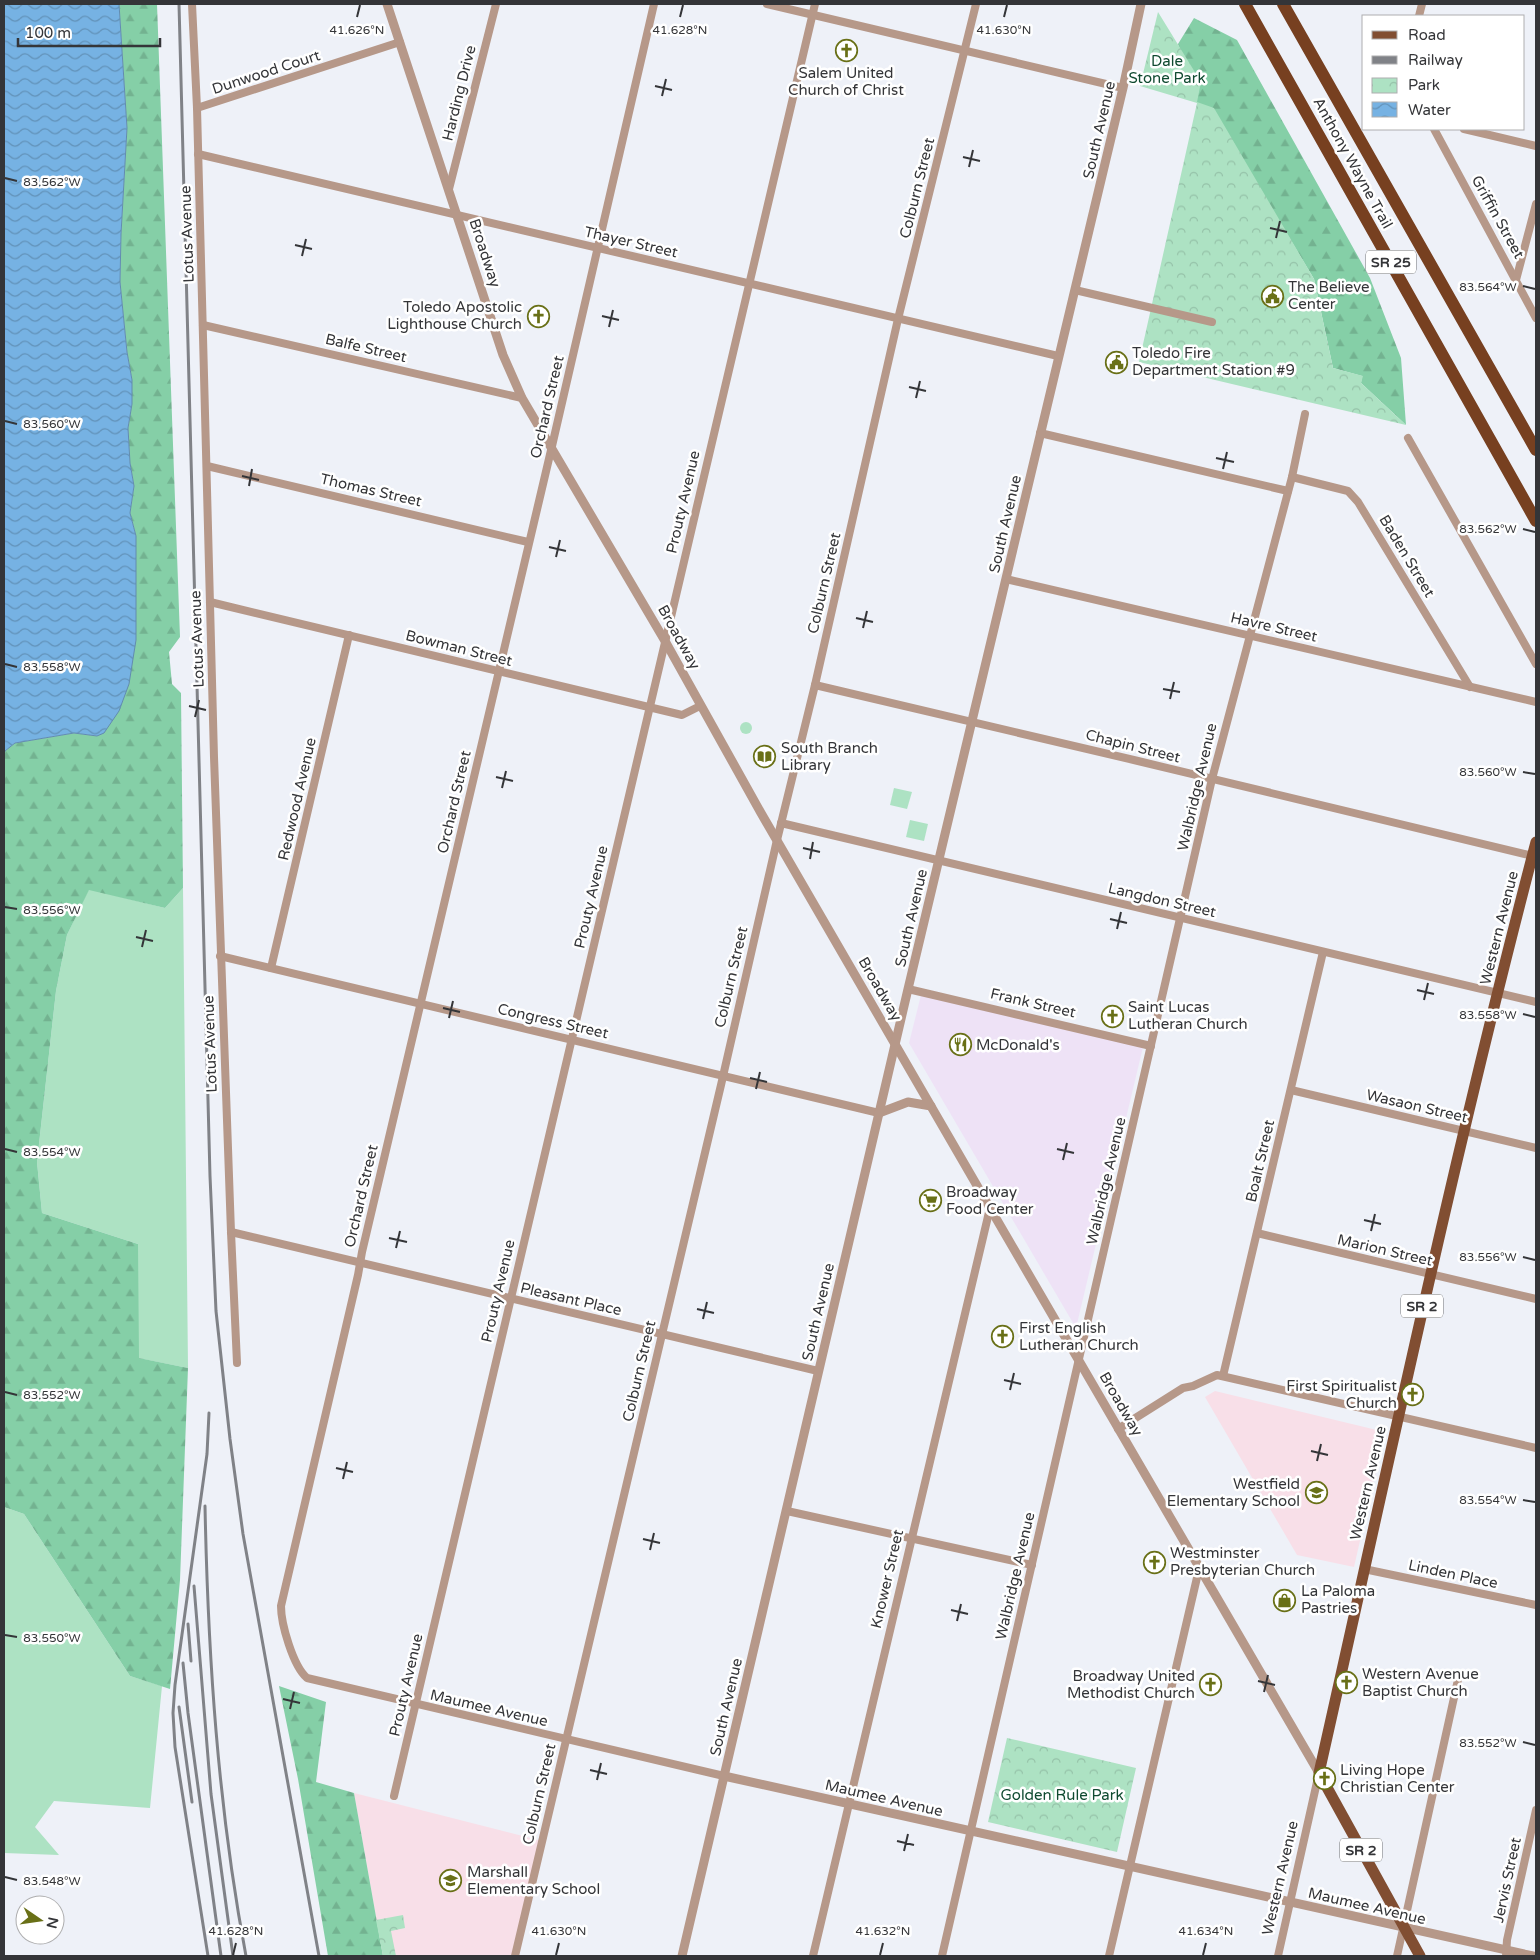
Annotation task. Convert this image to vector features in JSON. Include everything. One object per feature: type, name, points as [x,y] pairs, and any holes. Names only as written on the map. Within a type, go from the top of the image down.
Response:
[{"type":"highway","name":"Anthony Wayne Trail","points":[[1245,4],[1536,521]]},
{"type":"highway","name":"Anthony Wayne Trail","points":[[1283,4],[1536,450]]},
{"type":"main road","name":"Western Avenue","points":[[1319,1772],[1429,1275],[1463,1131],[1536,842]]},
{"type":"main road","name":"Broadway","points":[[1319,1772],[1420,1956]]},
{"type":"street","name":"Lotus Avenue","points":[[192,4],[197,108],[220,956],[238,1363]]},
{"type":"street","name":"Broadway","points":[[387,4],[503,355],[522,398],[552,446],[665,641],[777,840],[1199,1569],[1319,1772]]},
{"type":"street","name":"Harding Drive","points":[[449,189],[496,4]]},
{"type":"street","name":"Orchard Street","points":[[281,1606],[654,4]]},
{"type":"street","points":[[767,4],[1123,88]]},
{"type":"street","name":"Prouty Avenue","points":[[394,1796],[815,4]]},
{"type":"street","name":"Colburn Street","points":[[515,1956],[815,685],[898,319],[976,4]]},
{"type":"street","name":"South Avenue","points":[[682,1956],[908,988],[1123,88],[1141,4]]},
{"type":"street","name":"Dunwood Court","points":[[197,108],[400,42]]},
{"type":"street","name":"Griffin Street","points":[[1435,130],[1536,318]]},
{"type":"street","points":[[1468,130],[1536,146]]},
{"type":"street","name":"Thayer Street","points":[[198,154],[1058,356]]},
{"type":"street","points":[[1516,280],[1536,204]]},
{"type":"street","points":[[1075,290],[1212,322]]},
{"type":"street","name":"Balfe Street","points":[[203,325],[522,398]]},
{"type":"street","name":"Walbridge Avenue","points":[[942,1956],[1212,779],[1292,477],[1305,414]]},
{"type":"street","points":[[1040,433],[1288,491]]},
{"type":"street","points":[[1408,438],[1536,664]]},
{"type":"street","name":"Thomas Street","points":[[207,466],[528,542]]},
{"type":"street","name":"Baden Street","points":[[1292,477],[1348,491],[1358,502],[1470,687]]},
{"type":"street","name":"Havre Street","points":[[1006,579],[1536,702]]},
{"type":"street","name":"Bowman Street","points":[[210,602],[682,715],[700,706]]},
{"type":"street","name":"Redwood Avenue","points":[[270,968],[349,635]]},
{"type":"street","name":"Chapin Street","points":[[815,685],[1533,856]]},
{"type":"street","name":"Langdon Street","points":[[781,824],[1536,1002]]},
{"type":"street","name":"Boalt Street","points":[[1223,1376],[1323,952]]},
{"type":"street","name":"Congress Street","points":[[220,956],[879,1113]]},
{"type":"street","name":"Frank Street","points":[[908,988],[1151,1046]]},
{"type":"street","name":"Wasaon Street","points":[[1291,1090],[1536,1148]]},
{"type":"street","points":[[879,1113],[908,1102],[931,1106]]},
{"type":"street","name":"Knower Street","points":[[813,1956],[990,1208]]},
{"type":"street","name":"Pleasant Place","points":[[231,1232],[818,1371]]},
{"type":"street","name":"Marion Street","points":[[1257,1234],[1429,1275],[1536,1298]]},
{"type":"street","points":[[1118,1429],[1183,1388],[1193,1386],[1211,1377],[1223,1376],[1398,1418],[1536,1448]]},
{"type":"street","points":[[787,1511],[1032,1565]]},
{"type":"street","points":[[1109,1956],[1199,1569]]},
{"type":"street","name":"Linden Place","points":[[1364,1569],[1536,1606]]},
{"type":"street","name":"Maumee Avenue","points":[[281,1606],[281,1614],[294,1657],[300,1672],[307,1678],[415,1705],[970,1832],[1290,1902],[1507,1953],[1533,1956]]},
{"type":"street","points":[[1397,1956],[1459,1675]]},
{"type":"street","name":"Western Avenue","points":[[1278,1956],[1319,1772]]},
{"type":"street","name":"Jervis Street","points":[[1507,1953],[1507,1940],[1536,1810]]},
{"type":"shaded area","points":[[921,995],[1143,1047],[1076,1328],[909,1043]]},
{"type":"shaded area","name":"Westfield Elementary School","points":[[1215,1391],[1385,1432],[1354,1567],[1297,1555],[1205,1397]]},
{"type":"shaded area","name":"Marshall Elementary School","points":[[354,1793],[542,1841],[515,1956],[383,1956]]},
{"type":"green space","points":[[119,4],[157,4],[180,637],[169,652],[172,684],[181,693],[183,888],[165,908],[89,890],[67,935],[56,991],[37,1162],[42,1213],[138,1244],[139,1358],[188,1368],[180,1580],[170,1689],[130,1676],[24,1514],[4,1507],[4,755],[5,751],[15,743],[74,733],[97,736],[136,640],[136,536],[130,513],[134,486],[130,463],[128,428],[132,404],[132,380],[127,352],[120,282],[127,128]]},
{"type":"green space","name":"Dale Stone Park","points":[[1158,12],[1201,82],[1197,102],[1214,108],[1314,279],[1333,368],[1363,376],[1361,383],[1406,425],[1139,362],[1197,103],[1140,86]]},
{"type":"green space","points":[[1194,18],[1237,40],[1370,278],[1401,358],[1406,425],[1361,383],[1362,376],[1333,368],[1314,279],[1272,209],[1197,103],[1178,44]]},
{"type":"green space","points":[[744,722],[748,722],[752,728],[748,734],[744,734],[740,730],[740,726]]},
{"type":"green space","points":[[894,788],[912,792],[907,809],[890,805]]},
{"type":"green space","points":[[910,820],[928,824],[924,841],[906,837]]},
{"type":"green space","points":[[183,888],[188,1368],[138,1358],[138,1244],[42,1213],[37,1162],[56,991],[67,935],[89,889],[165,908]]},
{"type":"green space","points":[[4,1507],[24,1514],[130,1676],[162,1686],[150,1808],[54,1801],[35,1827],[59,1855],[4,1853]]},
{"type":"green space","points":[[279,1686],[326,1702],[316,1782],[354,1793],[383,1956],[328,1956],[298,1779]]},
{"type":"green space","name":"Golden Rule Park","points":[[1007,1738],[1136,1768],[1117,1852],[988,1822]]},
{"type":"green space","points":[[403,1915],[405,1928],[391,1931],[396,1956],[383,1956],[376,1920]]},
{"type":"water","points":[[4,4],[119,4],[127,128],[120,282],[127,352],[132,380],[132,404],[128,428],[130,463],[134,486],[130,513],[136,536],[136,640],[129,684],[119,711],[104,733],[97,736],[74,733],[15,743],[5,751],[4,755]]},
{"type":"railway","points":[[179,4],[210,1176],[216,1311],[243,1534],[319,1956]]},
{"type":"railway","points":[[208,1956],[175,1747],[173,1713],[175,1685],[207,1454],[209,1413]]},
{"type":"railway","points":[[205,1506],[206,1563],[216,1732],[228,1844],[246,1956]]},
{"type":"railway","points":[[194,1586],[211,1794],[233,1956]]},
{"type":"railway","points":[[188,1624],[191,1661]]},
{"type":"railway","points":[[183,1663],[221,1956]]},
{"type":"railway","points":[[179,1707],[192,1802]]},
{"type":"place","name":"Salem United Church of Christ","points":[[846,50]]},
{"type":"place","name":"The Believe Center","points":[[1272,296]]},
{"type":"place","name":"Toledo Apostolic Lighthouse Church","points":[[538,316]]},
{"type":"place","name":"Toledo Fire Department Station #9","points":[[1116,362]]},
{"type":"place","name":"South Branch Library","points":[[765,757]]},
{"type":"place","name":"Saint Lucas Lutheran Church","points":[[1112,1016]]},
{"type":"place","name":"McDonald's","points":[[960,1045]]},
{"type":"place","name":"Broadway Food Center","points":[[930,1201]]},
{"type":"place","name":"First English Lutheran Church","points":[[1003,1337]]},
{"type":"place","name":"First Spiritualist Church","points":[[1413,1395]]},
{"type":"place","name":"Westfield Elementary School","points":[[1316,1493]]},
{"type":"place","name":"Westminster Presbyterian Church","points":[[1154,1562]]},
{"type":"place","name":"La Paloma Pastries","points":[[1285,1600]]},
{"type":"place","name":"Western Avenue Baptist Church","points":[[1346,1683]]},
{"type":"place","name":"Broadway United Methodist Church","points":[[1211,1685]]},
{"type":"place","name":"Living Hope Christian Center","points":[[1324,1779]]},
{"type":"place","name":"Marshall Elementary School","points":[[451,1881]]}]
